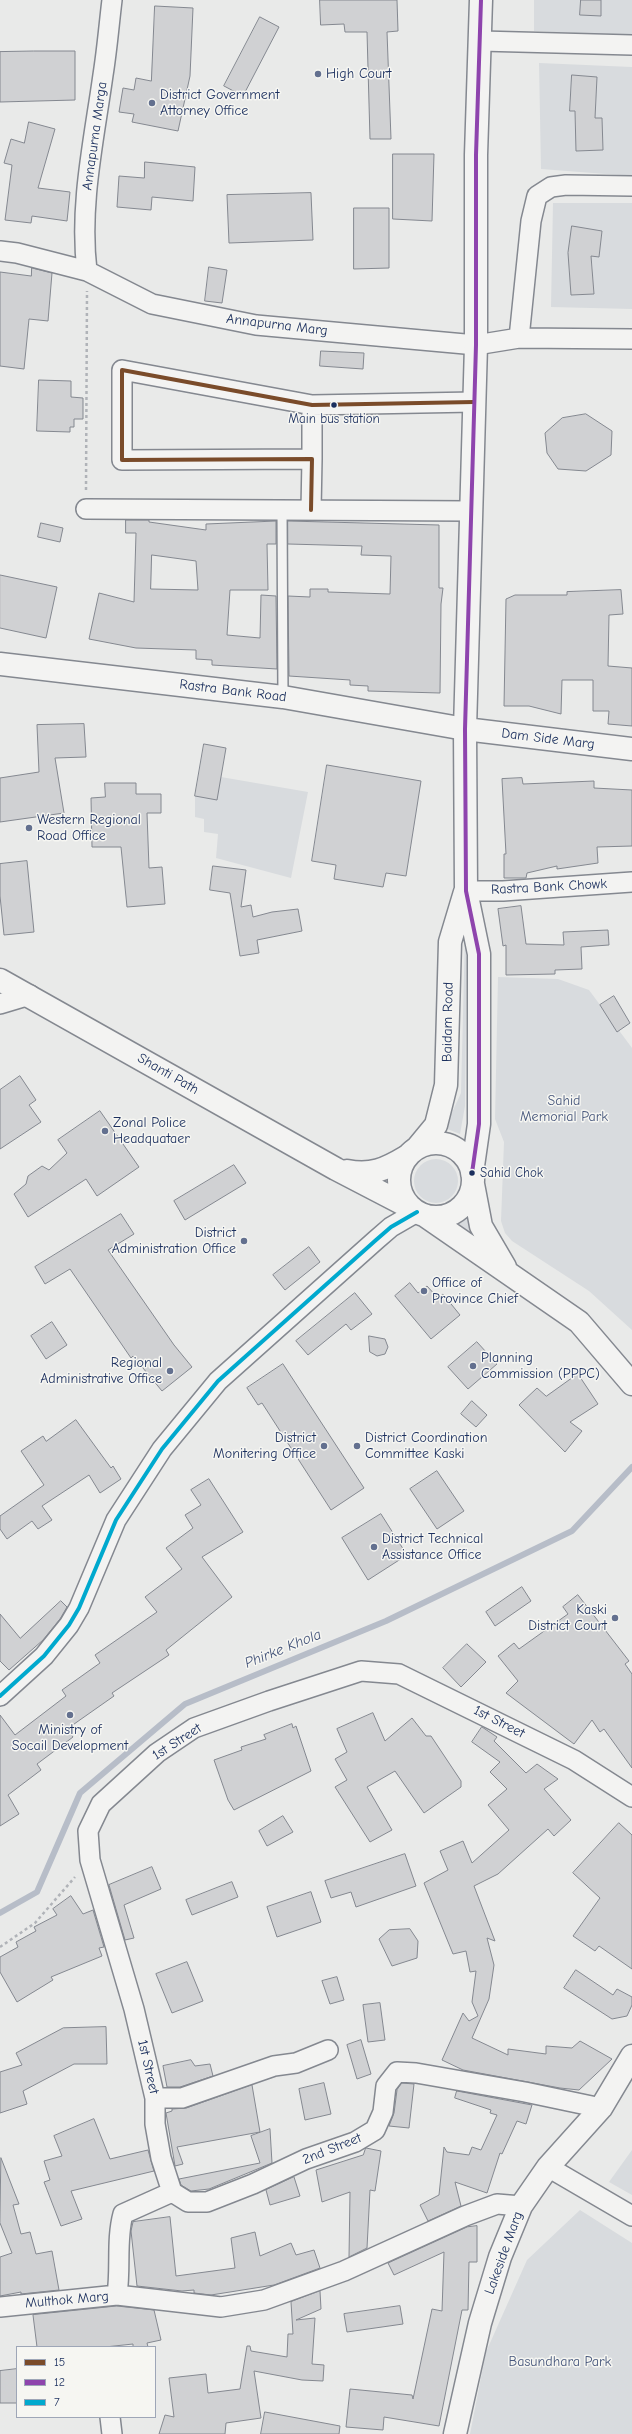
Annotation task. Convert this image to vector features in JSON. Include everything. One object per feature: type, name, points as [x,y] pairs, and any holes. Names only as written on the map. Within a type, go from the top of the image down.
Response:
[{"type":"main road","name":"Baidam Road","points":[[418,1212],[441,1217],[456,1211],[468,1199],[479,1124],[479,954],[466,891],[465,729],[476,345],[476,155],[481,41],[481,0]]},
{"type":"main road","name":"Rastra Bank Road","points":[[0,664],[283,697],[465,729]]},
{"type":"main road","name":"Dam Side Marg","points":[[465,729],[632,749]]},
{"type":"main road","name":"Baidam Road","points":[[466,891],[450,942],[446,1085],[444,1097],[436,1125],[402,1165],[399,1184],[405,1201],[418,1212],[579,1322],[632,1384]]},
{"type":"main road","name":"Shanti Path","points":[[0,980],[30,995],[336,1169],[418,1212]]},
{"type":"main road","name":"Baidam Road","points":[[412,1153],[436,1143],[446,1144],[463,1155],[472,1178],[481,1226],[500,1261],[518,1281]]},
{"type":"main road","name":"Shanti Path","points":[[336,1169],[374,1174],[386,1169],[412,1153]]},
{"type":"main road","name":"Lakeside Marg","points":[[455,2434],[480,2323],[500,2256],[521,2206],[548,2168],[601,2108],[632,2056]]},
{"type":"street","name":"Annapurna Marga","points":[[87,271],[84,244],[90,156],[103,75],[112,0]]},
{"type":"street","points":[[481,41],[632,45]]},
{"type":"street","points":[[519,338],[531,221],[537,196],[550,187],[566,185],[632,186]]},
{"type":"street","name":"Annapurna Marg","points":[[0,251],[17,253],[87,271],[152,304],[256,325],[476,345],[519,338],[632,339]]},
{"type":"street","points":[[312,459],[122,460],[122,370],[312,405],[474,402]]},
{"type":"street","points":[[311,510],[312,405]]},
{"type":"street","points":[[86,508],[471,511]]},
{"type":"street","name":"Rastra Bank Chowk","points":[[466,891],[503,891],[632,882]]},
{"type":"street","points":[[0,1004],[30,995]]},
{"type":"street","points":[[0,1696],[44,1656],[69,1625],[79,1608],[116,1520],[162,1449],[218,1381],[391,1227],[418,1212]]},
{"type":"street","name":"1st Street","points":[[172,2192],[161,2158],[155,2124],[155,2098],[134,2009],[90,1860],[88,1831],[101,1804],[157,1753],[194,1728],[220,1717],[361,1671],[399,1674],[574,1760],[632,1797]]},
{"type":"street","points":[[155,2098],[182,2098],[274,2066],[296,2063],[328,2050]]},
{"type":"street","name":"2nd Street","points":[[172,2192],[188,2202],[207,2202],[253,2184],[306,2159],[355,2142],[375,2130],[383,2112],[386,2086],[397,2072],[416,2073],[525,2092],[601,2108]]},
{"type":"street","points":[[548,2168],[632,2216]]},
{"type":"street","name":"Multhok Marg","points":[[0,2307],[118,2295],[121,2272],[119,2230],[123,2214],[172,2192]]},
{"type":"street","points":[[118,2295],[222,2307],[264,2300],[344,2271],[465,2216],[497,2204],[521,2206]]},
{"type":"street","points":[[110,2418],[112,2434]]},
{"type":"lane","points":[[282,510],[283,697]]},
{"type":"path","points":[[86,508],[87,271]]},
{"type":"path","points":[[0,1947],[35,1923],[90,1860]]},
{"type":"green space","points":[[534,0],[632,0],[632,36],[534,31]]},
{"type":"green space","points":[[539,63],[632,67],[632,176],[541,169]],"holes":[[[572,75],[597,77],[595,113],[570,111]],[[602,118],[603,150],[577,151],[575,119]]]},
{"type":"green space","points":[[553,203],[632,203],[632,309],[551,307]],"holes":[[[572,227],[602,231],[599,256]],[[592,262],[594,294],[571,295],[569,263]]]},
{"type":"green space","points":[[221,777],[308,792],[291,878],[216,858],[218,834],[204,832],[204,819],[195,817],[195,796]]},
{"type":"green space","points":[[465,935],[467,935],[465,1106],[460,1134],[442,1127],[449,1119],[461,1093]]},
{"type":"green space","name":"Sahid Memorial Park","points":[[498,977],[558,979],[589,990],[632,1048],[632,1330],[589,1291],[512,1241],[505,1233],[501,1221],[504,1142],[495,1119]]},
{"type":"green space","points":[[432,1159],[440,1159],[452,1165],[458,1177],[458,1185],[452,1197],[440,1203],[432,1203],[420,1197],[414,1185],[414,1177],[420,1165]]},
{"type":"green space","points":[[468,1211],[484,1245],[450,1220],[460,1217]]},
{"type":"green space","points":[[632,2150],[632,2195],[609,2182]]},
{"type":"green space","name":"Basundhara Park","points":[[580,2210],[632,2243],[632,2434],[470,2434],[486,2352],[527,2260]]},
{"type":"building","points":[[320,0],[397,0],[398,31],[387,32],[391,139],[370,139],[367,32],[345,32],[344,24],[321,25]]},
{"type":"building","points":[[581,0],[601,0],[601,16],[580,15]]},
{"type":"building","points":[[155,6],[193,8],[190,76],[178,131],[132,122],[134,114],[119,112],[123,88],[134,90],[136,78],[151,81]]},
{"type":"building","points":[[260,17],[279,27],[243,96],[224,86]]},
{"type":"building","points":[[75,51],[75,100],[0,102],[0,52]]},
{"type":"building","points":[[572,75],[597,77],[595,118],[602,118],[603,150],[576,151],[575,111],[570,111]]},
{"type":"building","points":[[29,122],[55,129],[38,188],[70,192],[67,221],[32,216],[31,223],[5,220],[12,165],[4,163],[11,139],[24,143]]},
{"type":"building","points":[[393,154],[434,154],[432,221],[393,219]]},
{"type":"building","points":[[145,162],[195,167],[193,201],[152,197],[151,210],[117,207],[119,176],[144,178]]},
{"type":"building","points":[[311,193],[313,240],[229,243],[227,195]]},
{"type":"building","points":[[354,208],[389,208],[389,268],[354,269]]},
{"type":"building","points":[[572,226],[602,231],[599,257],[591,256],[594,294],[571,295],[568,253]]},
{"type":"building","points":[[209,267],[227,270],[222,303],[205,301]]},
{"type":"building","points":[[32,268],[52,273],[48,321],[29,319],[24,369],[0,366],[0,272],[31,276]]},
{"type":"building","points":[[321,351],[364,353],[363,369],[320,366]]},
{"type":"building","points":[[39,380],[71,381],[71,397],[83,398],[83,419],[74,419],[74,427],[70,427],[70,432],[37,431]]},
{"type":"building","points":[[586,414],[612,431],[611,455],[586,471],[558,469],[547,453],[545,433],[562,418]]},
{"type":"building","points":[[126,520],[149,520],[149,522],[206,530],[206,524],[276,521],[276,544],[267,544],[268,590],[230,590],[227,635],[260,638],[261,595],[276,596],[277,669],[212,665],[212,660],[196,659],[196,650],[136,648],[89,639],[99,593],[134,602],[136,533],[126,533]],"holes":[[[152,555],[196,561],[198,590],[151,589]]]},
{"type":"building","points":[[288,521],[439,525],[439,588],[443,588],[441,604],[440,693],[368,691],[368,686],[350,685],[350,680],[289,676],[288,596],[310,597],[310,589],[328,589],[328,592],[390,594],[391,556],[361,555],[362,546],[288,544]]},
{"type":"building","points":[[41,523],[63,528],[60,542],[38,537]]},
{"type":"building","points":[[0,575],[57,587],[46,638],[0,628]]},
{"type":"building","points":[[621,590],[623,614],[609,615],[608,666],[632,668],[632,726],[608,724],[609,711],[593,711],[593,680],[562,680],[561,714],[529,706],[504,706],[506,599],[515,595],[567,595],[567,592]]},
{"type":"building","points":[[84,724],[86,757],[55,758],[64,813],[0,822],[0,778],[39,772],[37,725]]},
{"type":"building","points":[[204,744],[226,748],[217,800],[195,796]]},
{"type":"building","points":[[327,765],[421,781],[406,876],[386,873],[383,887],[334,879],[336,865],[312,861]]},
{"type":"building","points":[[522,778],[523,784],[594,781],[594,788],[632,790],[632,846],[597,847],[598,863],[557,869],[557,866],[527,873],[526,878],[504,878],[504,854],[506,854],[502,779]]},
{"type":"building","points":[[105,783],[136,783],[136,794],[161,794],[161,813],[147,813],[149,868],[162,867],[165,904],[127,907],[121,847],[92,847],[91,798],[105,797]]},
{"type":"building","points":[[27,861],[34,932],[4,935],[0,896],[0,864]]},
{"type":"building","points":[[213,866],[246,870],[241,907],[251,905],[253,917],[272,912],[298,909],[302,931],[257,940],[259,953],[240,956],[230,893],[210,890]]},
{"type":"building","points":[[521,906],[526,944],[564,945],[563,932],[608,930],[609,945],[581,947],[582,969],[555,970],[555,974],[506,975],[506,945],[503,946],[498,909]]},
{"type":"building","points":[[614,996],[630,1023],[617,1032],[600,1005]]},
{"type":"building","points":[[20,1076],[36,1100],[29,1105],[41,1122],[0,1149],[0,1090]]},
{"type":"building","points":[[100,1111],[139,1167],[97,1196],[86,1179],[28,1217],[14,1194],[26,1184],[28,1176],[42,1166],[49,1170],[67,1153],[58,1140]]},
{"type":"building","points":[[234,1165],[246,1183],[185,1220],[174,1201]]},
{"type":"building","points":[[121,1214],[134,1234],[108,1250],[174,1345],[192,1367],[162,1391],[133,1356],[131,1358],[70,1269],[45,1284],[35,1267]]},
{"type":"building","points":[[309,1247],[320,1262],[285,1290],[273,1275]]},
{"type":"building","points":[[410,1283],[418,1293],[427,1286],[438,1298],[443,1294],[460,1315],[431,1339],[395,1296]]},
{"type":"building","points":[[355,1293],[372,1314],[351,1330],[346,1324],[308,1355],[296,1341]]},
{"type":"building","points":[[52,1322],[67,1345],[46,1359],[31,1336]]},
{"type":"building","points":[[369,1336],[385,1339],[388,1347],[385,1354],[377,1356],[370,1352]]},
{"type":"building","name":"Planning Commission (PPPC)","points":[[477,1342],[497,1364],[468,1389],[448,1367]]},
{"type":"building","points":[[283,1364],[364,1488],[331,1510],[262,1403],[258,1405],[247,1388]]},
{"type":"building","points":[[578,1374],[598,1404],[570,1422],[582,1431],[565,1452],[519,1405],[537,1388],[546,1396]]},
{"type":"building","points":[[472,1401],[487,1415],[476,1427],[461,1414]]},
{"type":"building","points":[[76,1420],[111,1468],[113,1466],[121,1479],[100,1493],[89,1475],[42,1506],[52,1520],[38,1529],[32,1521],[7,1539],[0,1529],[0,1516],[44,1485],[21,1451],[43,1436],[46,1441]]},
{"type":"building","points":[[437,1471],[464,1511],[437,1529],[410,1489]]},
{"type":"building","points":[[209,1479],[243,1532],[202,1557],[232,1597],[166,1650],[169,1655],[112,1693],[114,1696],[67,1729],[73,1737],[37,1764],[41,1770],[8,1795],[19,1814],[0,1826],[0,1715],[15,1735],[66,1696],[62,1690],[100,1663],[95,1655],[157,1612],[145,1597],[182,1569],[166,1548],[193,1528],[185,1515],[201,1505],[191,1490]]},
{"type":"building","name":"District Technical Assistance Office","points":[[381,1514],[407,1555],[368,1580],[342,1538]]},
{"type":"building","points":[[522,1587],[531,1601],[495,1626],[486,1612]]},
{"type":"building","points":[[578,1595],[629,1661],[625,1664],[632,1674],[632,1768],[604,1729],[600,1732],[592,1720],[574,1744],[506,1693],[518,1681],[498,1656],[514,1643],[519,1649],[568,1614],[563,1607]]},
{"type":"building","points":[[61,1601],[67,1607],[60,1619],[43,1640],[9,1670],[0,1661],[0,1614],[20,1638]]},
{"type":"building","points":[[467,1644],[486,1662],[461,1687],[443,1668]]},
{"type":"building","points":[[373,1713],[385,1741],[412,1718],[426,1736],[431,1736],[461,1781],[461,1787],[424,1813],[395,1771],[367,1787],[392,1830],[370,1842],[335,1787],[347,1780],[335,1759],[347,1752],[337,1729]]},
{"type":"building","points":[[292,1724],[293,1728],[296,1726],[311,1771],[234,1810],[228,1800],[214,1760],[242,1750],[241,1747],[266,1739],[264,1735]]},
{"type":"building","points":[[482,1727],[497,1737],[494,1741],[526,1773],[537,1764],[558,1779],[544,1789],[571,1820],[554,1836],[548,1829],[498,1874],[474,1886],[495,1941],[487,1938],[494,1965],[489,1999],[472,2038],[508,2055],[508,2049],[546,2054],[546,2046],[572,2048],[580,2041],[612,2059],[579,2090],[560,2088],[463,2070],[442,2060],[463,2013],[469,2021],[478,2016],[472,2002],[476,1971],[470,1972],[466,1951],[453,1954],[424,1883],[448,1870],[440,1851],[463,1841],[472,1863],[509,1830],[488,1805],[507,1789],[490,1772],[500,1762],[472,1742]]},
{"type":"building","points":[[283,1816],[293,1832],[267,1846],[259,1831]]},
{"type":"building","points":[[619,1823],[632,1835],[632,1969],[599,1946],[595,1951],[573,1936],[600,1898],[573,1873]]},
{"type":"building","points":[[405,1854],[416,1886],[356,1907],[351,1892],[331,1898],[325,1881]]},
{"type":"building","points":[[152,1867],[161,1889],[124,1905],[134,1938],[125,1940],[109,1885]]},
{"type":"building","points":[[232,1882],[238,1897],[192,1915],[186,1900]]},
{"type":"building","points":[[311,1892],[321,1922],[277,1937],[267,1907]]},
{"type":"building","points":[[71,1896],[83,1914],[93,1910],[104,1947],[99,1948],[102,1956],[51,1977],[53,1980],[17,2002],[0,1972],[0,1957],[18,1947],[16,1942],[36,1931],[34,1927],[57,1915],[53,1909]]},
{"type":"building","points":[[410,1929],[418,1941],[417,1958],[392,1966],[379,1939],[389,1930]]},
{"type":"building","points":[[187,1962],[203,2001],[172,2013],[156,1974]]},
{"type":"building","points":[[576,1970],[613,1995],[617,1989],[632,1997],[632,2005],[627,2016],[612,2019],[564,1988]]},
{"type":"building","points":[[337,1977],[344,2000],[330,2004],[322,1981]]},
{"type":"building","points":[[380,2003],[385,2040],[368,2042],[363,2005]]},
{"type":"building","points":[[106,2027],[107,2064],[74,2064],[23,2091],[27,2104],[0,2113],[0,2072],[22,2065],[16,2053],[63,2028]]},
{"type":"building","points":[[361,2040],[371,2074],[357,2079],[347,2045]]},
{"type":"building","points":[[191,2060],[195,2066],[210,2064],[213,2076],[180,2087],[167,2087],[163,2066]]},
{"type":"building","points":[[324,2083],[331,2114],[305,2120],[299,2089]]},
{"type":"building","points":[[402,2083],[414,2084],[409,2128],[389,2126],[394,2113],[397,2090]]},
{"type":"building","points":[[252,2085],[260,2132],[177,2147],[183,2164],[175,2166],[166,2113],[172,2111],[172,2109],[186,2108]]},
{"type":"building","points":[[457,2091],[532,2105],[526,2124],[517,2121],[502,2154],[500,2153],[487,2193],[455,2182],[461,2206],[428,2221],[420,2205],[439,2195],[444,2147],[447,2152],[469,2155],[472,2147],[481,2150],[497,2115],[490,2113],[491,2110],[455,2098]]},
{"type":"building","points":[[94,2119],[110,2159],[148,2150],[154,2171],[71,2191],[82,2219],[61,2226],[44,2182],[50,2180],[44,2161],[62,2156],[54,2136]]},
{"type":"building","points":[[270,2129],[272,2163],[209,2189],[191,2191],[181,2185],[179,2179],[260,2163],[251,2136]]},
{"type":"building","points":[[366,2148],[381,2151],[375,2191],[370,2190],[367,2248],[349,2257],[350,2192],[322,2202],[316,2170],[363,2155]]},
{"type":"building","points":[[1,2158],[19,2204],[13,2205],[21,2234],[30,2232],[36,2254],[52,2251],[59,2290],[21,2294],[21,2292],[0,2296],[0,2257],[12,2253],[0,2223]]},
{"type":"building","points":[[294,2177],[300,2196],[270,2205],[266,2190]]},
{"type":"building","points":[[170,2217],[176,2276],[235,2268],[231,2238],[255,2232],[260,2256],[291,2243],[296,2255],[314,2250],[320,2268],[274,2285],[211,2295],[194,2293],[194,2290],[182,2291],[137,2286],[131,2231],[133,2222]]},
{"type":"building","points":[[477,2226],[477,2262],[469,2262],[468,2310],[462,2310],[439,2426],[384,2417],[383,2430],[346,2427],[350,2389],[412,2395],[413,2399],[432,2309],[442,2311],[444,2252],[394,2275],[388,2263],[467,2227]]},
{"type":"building","points":[[320,2291],[321,2309],[296,2320],[315,2318],[312,2364],[324,2365],[323,2381],[302,2380],[254,2371],[261,2418],[226,2423],[225,2434],[159,2434],[165,2415],[174,2417],[169,2378],[206,2374],[208,2393],[240,2389],[247,2346],[250,2346],[251,2351],[287,2357],[288,2334],[293,2334],[291,2302]]},
{"type":"building","points":[[117,2306],[154,2310],[161,2340],[147,2343],[148,2346],[133,2346],[133,2344],[114,2346],[37,2346],[33,2315]]},
{"type":"building","points":[[400,2306],[403,2324],[347,2332],[344,2314]]},
{"type":"building","points":[[16,2369],[16,2403],[0,2403],[0,2371]]},
{"type":"building","points":[[265,2412],[340,2426],[339,2434],[261,2434]]},
{"type":"waterway","name":"Phirke Khola","points":[[0,1913],[37,1892],[80,1793],[185,1704],[386,1621],[572,1531],[632,1467]]},
{"type":"transit line","name":"12","points":[[472,1173],[479,1124],[479,954],[466,891],[465,729],[476,345],[476,155],[481,0]]},
{"type":"transit line","name":"15","points":[[311,510],[312,459],[122,460],[122,370],[312,405],[474,402]]},
{"type":"transit line","name":"7","points":[[0,1696],[44,1656],[69,1625],[79,1608],[116,1520],[162,1449],[218,1381],[391,1227],[417,1212]]},
{"type":"place","name":"High Court","points":[[318,74]]},
{"type":"place","name":"District Government Attorney Office","points":[[152,103]]},
{"type":"place","name":"Main bus station","points":[[334,405]]},
{"type":"place","name":"Western Regional Road Office","points":[[29,828]]},
{"type":"place","name":"Zonal Police Headquataer","points":[[105,1131]]},
{"type":"place","name":"Sahid Chok","points":[[472,1173]]},
{"type":"place","name":"District Administration Office","points":[[244,1241]]},
{"type":"place","name":"Office of Province Chief","points":[[424,1291]]},
{"type":"place","name":"Planning Commission (PPPC)","points":[[473,1366]]},
{"type":"place","name":"Regional Administrative Office","points":[[170,1371]]},
{"type":"place","name":"District Monitering Office","points":[[324,1446]]},
{"type":"place","name":"District Coordination Committee Kaski","points":[[357,1446]]},
{"type":"place","name":"District Technical Assistance Office","points":[[374,1547]]},
{"type":"place","name":"Kaski District Court","points":[[615,1618]]},
{"type":"place","name":"Ministry of Socail Development","points":[[70,1715]]}]
